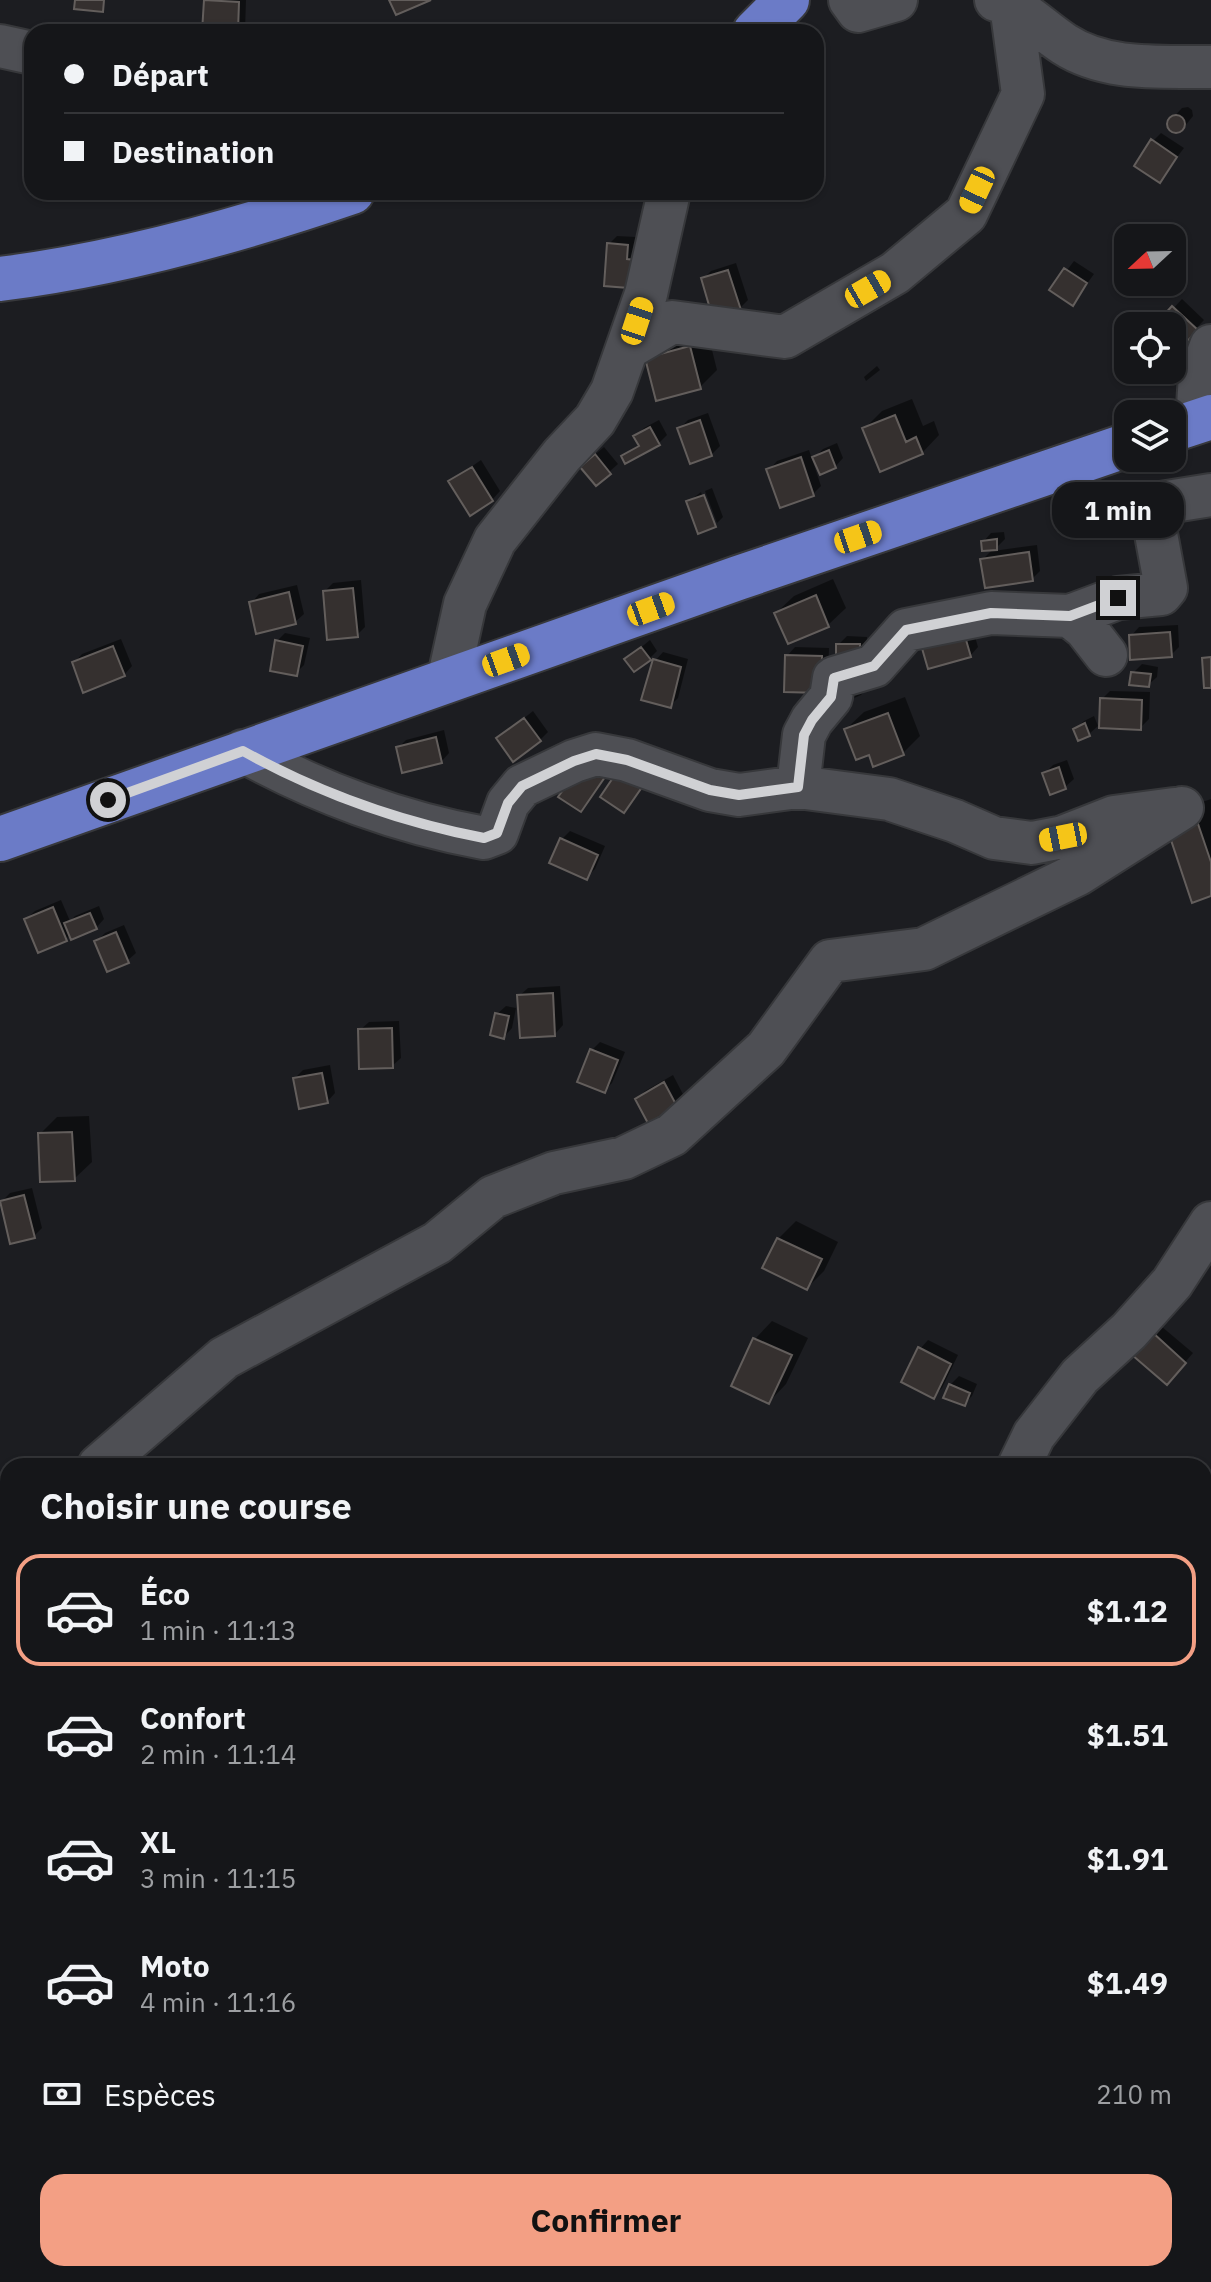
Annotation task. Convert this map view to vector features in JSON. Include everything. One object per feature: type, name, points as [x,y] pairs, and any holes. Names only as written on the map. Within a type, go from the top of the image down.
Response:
[{"type":"highway","points":[[763,24],[787,0]]},
{"type":"highway","points":[[0,279],[51,272],[160,249],[329,200]]},
{"type":"highway","points":[[0,839],[738,578],[1114,450]]},
{"type":"street","points":[[850,0],[858,11],[896,0]]},
{"type":"street","points":[[1006,2],[1065,45],[1102,62],[1211,67]]},
{"type":"street","points":[[628,348],[672,322],[785,337],[895,273],[966,214],[1023,94],[1006,2]]},
{"type":"street","points":[[0,46],[24,51]]},
{"type":"street","points":[[448,681],[465,604],[495,540],[562,455],[595,420],[612,391],[646,294],[667,200]]},
{"type":"street","points":[[1193,423],[1200,375],[1211,346]]},
{"type":"street","points":[[798,787],[804,735],[831,697],[834,678],[874,666],[906,630],[991,613],[1070,616],[1118,598],[1161,594],[1166,588],[1152,512],[1161,503],[1211,495]]},
{"type":"street","points":[[1070,616],[1085,628],[1106,655]]},
{"type":"street","points":[[243,751],[281,772],[381,811],[484,838],[497,833],[508,803],[522,786],[596,754],[627,760],[710,790],[739,795],[798,787],[889,799],[994,838],[1032,843],[1063,837],[1114,817],[1196,807]]},
{"type":"street","points":[[108,1458],[224,1358],[437,1243],[493,1197],[554,1173],[624,1158],[672,1135],[766,1049],[830,961],[924,949],[1078,874],[1196,807]]},
{"type":"street","points":[[1023,1458],[1034,1435],[1080,1376],[1129,1331],[1172,1283],[1211,1223]]},
{"type":"building","points":[[75,0],[104,0],[103,12],[74,9]]},
{"type":"building","points":[[204,0],[239,2],[238,24],[202,24]]},
{"type":"building","points":[[389,0],[431,0],[396,15]]},
{"type":"building","points":[[1172,115],[1180,115],[1185,124],[1183,131],[1172,133],[1167,128],[1167,120]]},
{"type":"building","points":[[1151,139],[1177,157],[1160,183],[1134,166]]},
{"type":"building","points":[[607,243],[628,245],[627,259],[644,261],[641,289],[604,286]]},
{"type":"building","points":[[1064,268],[1087,283],[1073,306],[1049,290]]},
{"type":"building","points":[[728,270],[741,310],[713,319],[701,278]]},
{"type":"building","points":[[1186,319],[1198,330],[1186,343]]},
{"type":"building","points":[[690,346],[701,389],[656,401],[645,358]]},
{"type":"building","points":[[895,415],[906,442],[916,437],[923,454],[880,472],[862,428]]},
{"type":"building","points":[[700,420],[712,456],[690,464],[677,428]]},
{"type":"building","points":[[650,427],[660,445],[625,464],[621,456],[639,446],[633,436]]},
{"type":"building","points":[[829,450],[836,468],[820,475],[812,457]]},
{"type":"building","points":[[595,454],[611,474],[596,486],[580,467]]},
{"type":"building","points":[[801,457],[814,496],[780,508],[766,469]]},
{"type":"building","points":[[472,467],[493,501],[470,516],[448,481]]},
{"type":"building","points":[[704,495],[716,527],[698,534],[686,501]]},
{"type":"building","points":[[997,539],[997,550],[982,551],[981,541]]},
{"type":"building","points":[[1029,552],[1033,581],[985,588],[980,559]]},
{"type":"building","points":[[353,588],[358,637],[327,640],[323,591]]},
{"type":"building","points":[[289,592],[296,624],[256,634],[249,602]]},
{"type":"building","points":[[816,595],[829,627],[788,644],[774,613]]},
{"type":"building","points":[[962,626],[971,657],[928,669],[919,638]]},
{"type":"building","points":[[1170,632],[1172,657],[1130,660],[1129,635]]},
{"type":"building","points":[[275,640],[303,646],[297,676],[270,671]]},
{"type":"building","points":[[836,644],[860,644],[860,665],[836,665]]},
{"type":"building","points":[[113,646],[125,676],[83,693],[72,662]]},
{"type":"building","points":[[641,647],[651,660],[634,672],[624,659]]},
{"type":"building","points":[[785,655],[822,656],[821,693],[784,692]]},
{"type":"building","points":[[1211,657],[1211,688],[1204,688],[1202,658]]},
{"type":"building","points":[[653,659],[681,667],[671,708],[641,700]]},
{"type":"building","points":[[1131,672],[1151,674],[1149,687],[1129,685]]},
{"type":"building","points":[[1100,698],[1142,700],[1141,730],[1099,728]]},
{"type":"building","points":[[888,713],[904,755],[873,767],[869,755],[856,760],[844,729]]},
{"type":"building","points":[[524,718],[541,741],[513,762],[496,738]]},
{"type":"building","points":[[1085,723],[1090,736],[1078,741],[1073,729]]},
{"type":"building","points":[[436,737],[442,763],[402,773],[396,747]]},
{"type":"building","points":[[583,762],[605,777],[581,812],[558,797]]},
{"type":"building","points":[[623,763],[647,780],[624,813],[600,797]]},
{"type":"building","points":[[1059,767],[1066,789],[1050,795],[1042,773]]},
{"type":"building","points":[[1195,815],[1211,862],[1211,896],[1192,903],[1166,825]]},
{"type":"building","points":[[560,838],[598,855],[587,880],[549,863]]},
{"type":"building","points":[[53,907],[67,941],[38,953],[24,919]]},
{"type":"building","points":[[90,913],[97,929],[71,940],[64,923]]},
{"type":"building","points":[[116,932],[129,963],[107,972],[94,941]]},
{"type":"building","points":[[553,993],[555,1036],[520,1038],[517,995]]},
{"type":"building","points":[[495,1013],[509,1016],[504,1039],[490,1035]]},
{"type":"building","points":[[392,1028],[393,1068],[359,1069],[358,1029]]},
{"type":"building","points":[[590,1049],[618,1060],[605,1093],[577,1082]]},
{"type":"building","points":[[322,1073],[328,1103],[299,1109],[293,1078]]},
{"type":"building","points":[[664,1082],[679,1110],[650,1127],[635,1099]]},
{"type":"building","points":[[72,1132],[75,1181],[40,1182],[38,1133]]},
{"type":"building","points":[[24,1195],[35,1238],[10,1244],[0,1201]]},
{"type":"building","points":[[777,1238],[822,1259],[807,1290],[762,1268]]},
{"type":"building","points":[[1152,1332],[1186,1363],[1167,1385],[1132,1355]]},
{"type":"building","points":[[753,1338],[792,1355],[769,1404],[731,1386]]},
{"type":"building","points":[[918,1347],[951,1364],[934,1399],[901,1382]]},
{"type":"building","points":[[949,1384],[970,1393],[965,1406],[943,1398]]},
{"type":"route","points":[[108,800],[243,751],[281,772],[381,811],[484,838],[497,833],[508,803],[522,786],[596,754],[627,760],[710,790],[739,795],[798,787],[804,735],[831,697],[834,678],[874,666],[906,630],[991,613],[1070,616],[1118,598]]}]
